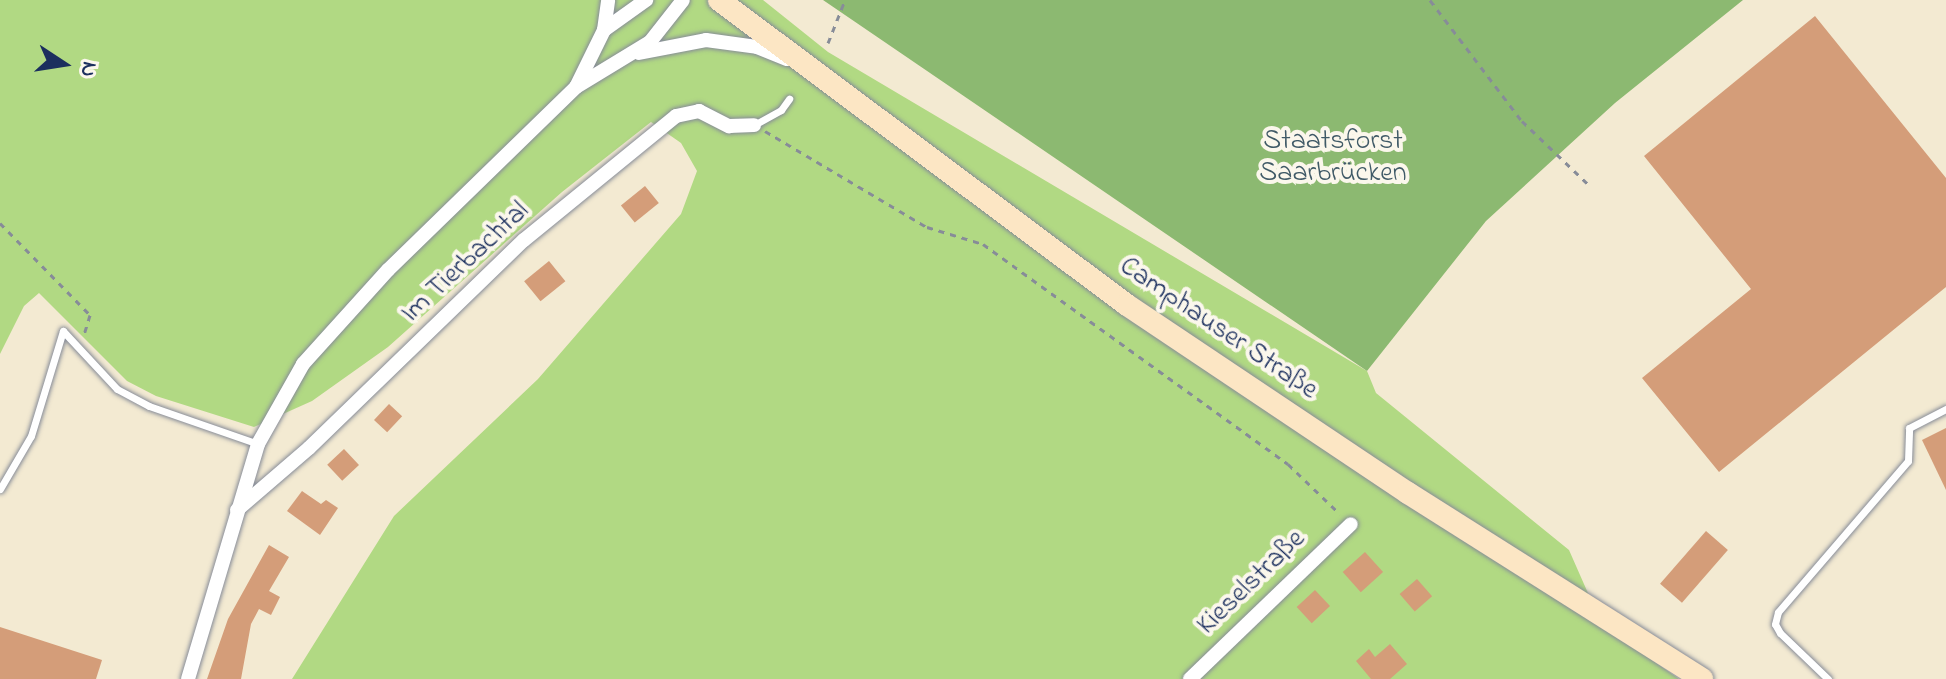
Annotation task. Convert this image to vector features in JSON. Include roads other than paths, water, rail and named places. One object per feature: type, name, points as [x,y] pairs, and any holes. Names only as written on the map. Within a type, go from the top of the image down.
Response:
[{"type":"street","name":"Im Tierbachtal","points":[[576,87],[604,30],[608,0]]},
{"type":"street","name":"Im Tierbachtal","points":[[604,30],[646,0]]},
{"type":"street","name":"Im Tierbachtal","points":[[188,679],[258,444],[295,377],[333,327],[576,87],[650,42],[683,0]]},
{"type":"street","name":"Camphauser Straße","points":[[719,0],[1049,249],[1282,409],[1702,679]]},
{"type":"street","name":"Im Tierbachtal","points":[[631,55],[706,40],[757,47],[810,68]]},
{"type":"street","name":"Im Tierbachtal","points":[[237,511],[309,448],[524,240],[676,116],[699,111],[729,126],[754,125]]},
{"type":"street","name":"Kieselstraße","points":[[1190,679],[1351,524]]},
{"type":"lane","points":[[754,125],[781,110],[789,99]]},
{"type":"lane","points":[[0,489],[31,436],[63,331],[81,346],[117,389],[149,406],[258,444]]},
{"type":"lane","points":[[1828,679],[1780,633],[1775,624],[1778,612],[1908,461],[1909,428],[1946,409]]},
{"type":"park label","name":"Staatsforst Saarbrücken","points":[[1333,158]]}]
